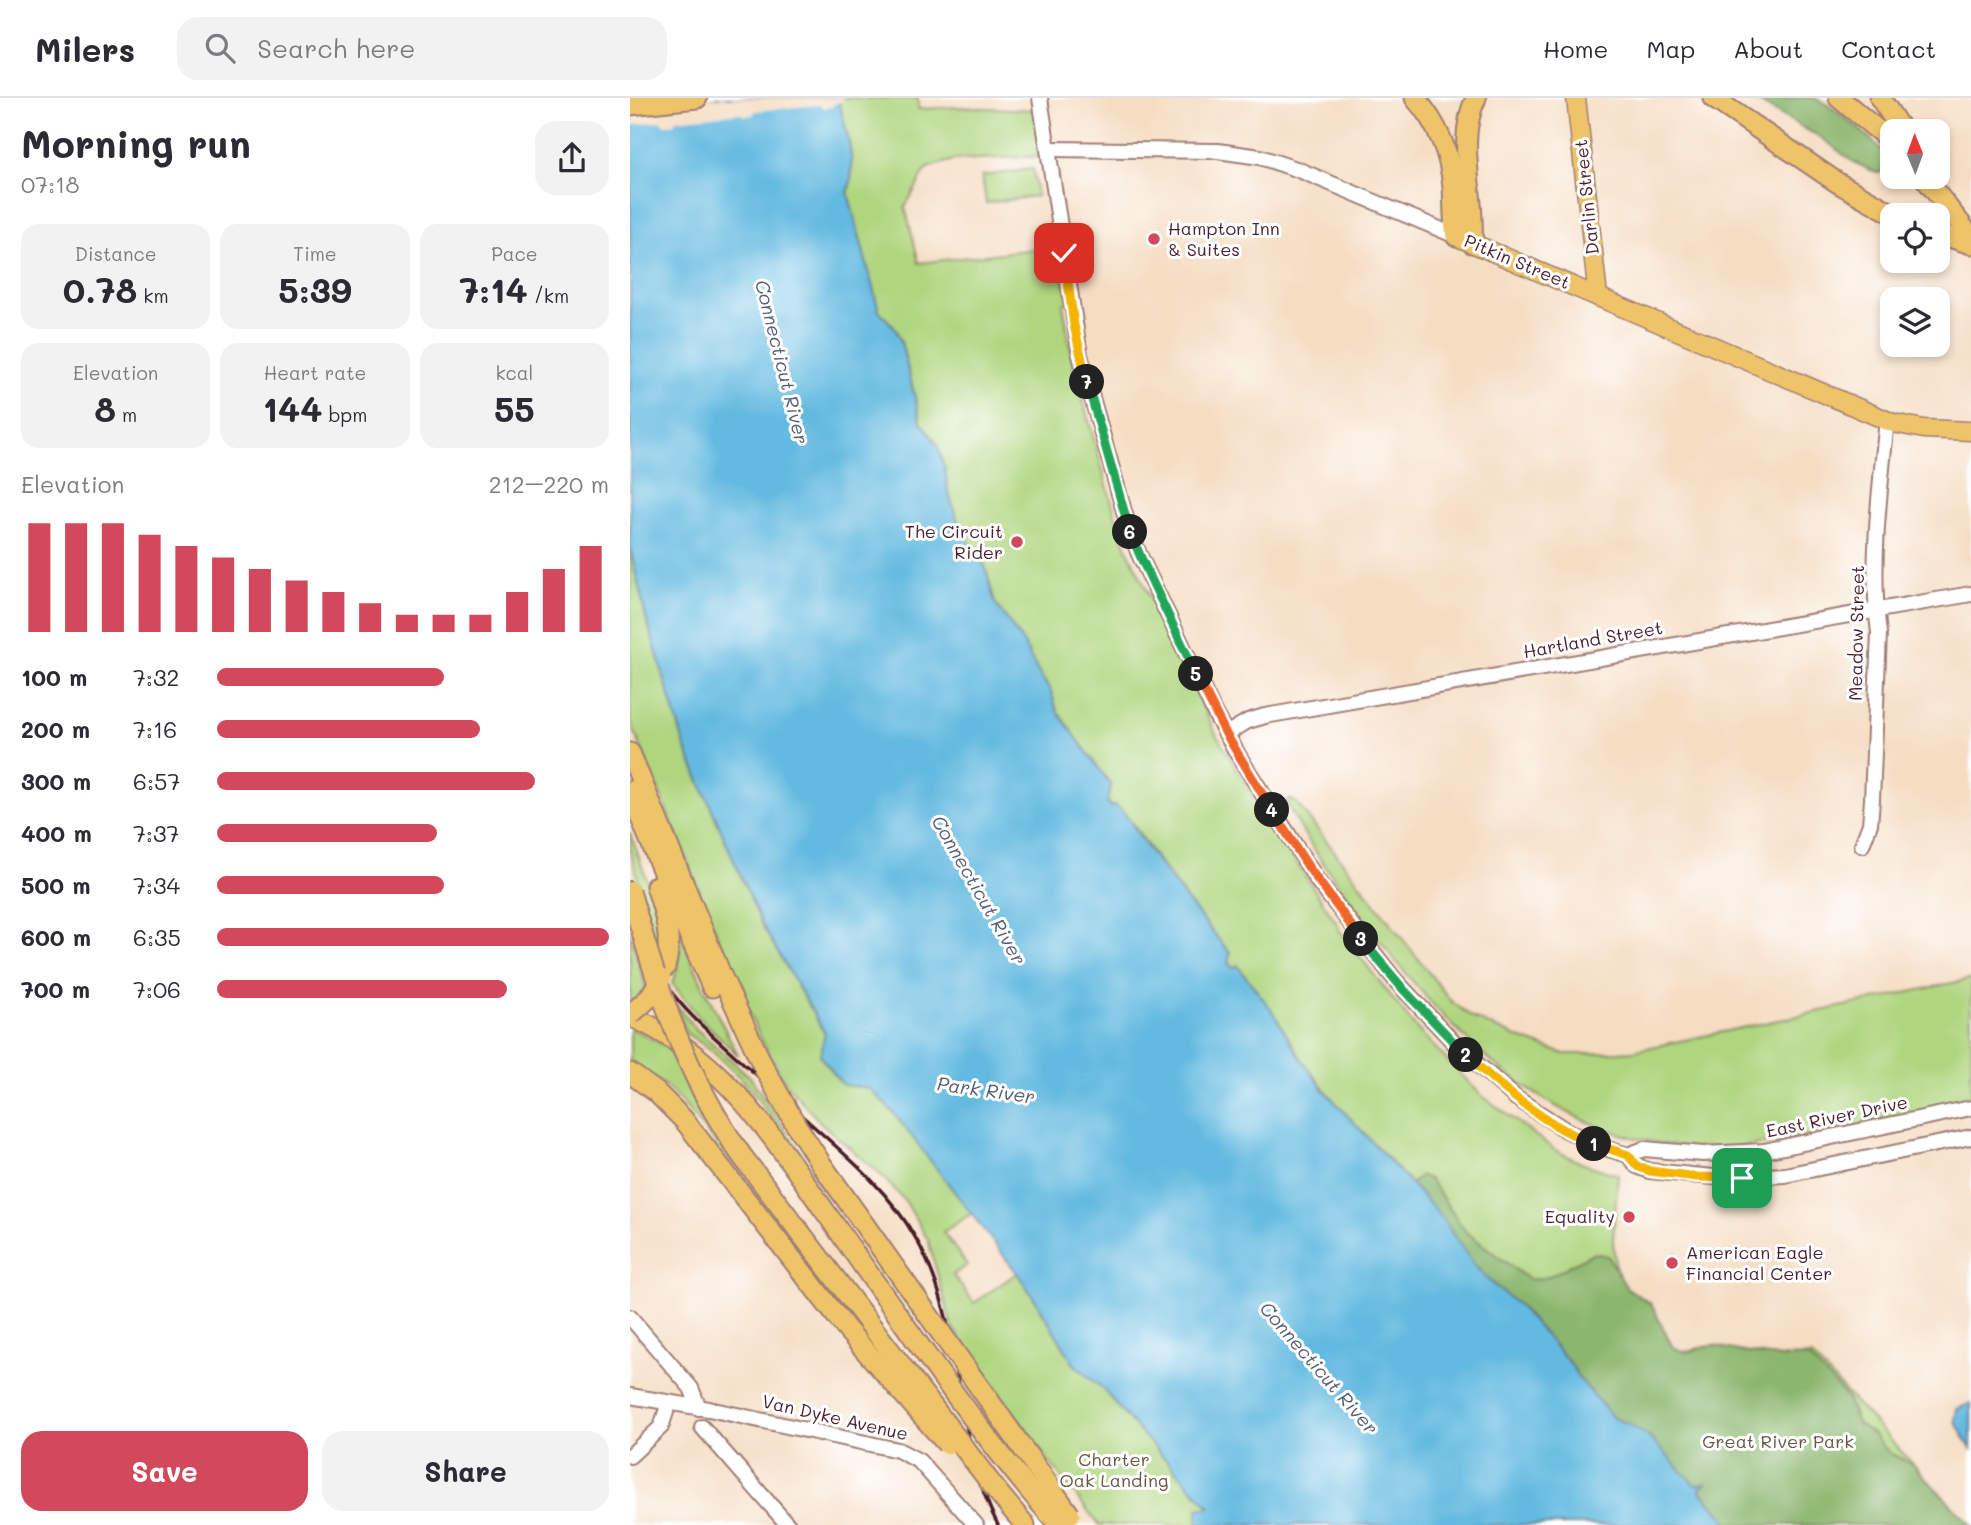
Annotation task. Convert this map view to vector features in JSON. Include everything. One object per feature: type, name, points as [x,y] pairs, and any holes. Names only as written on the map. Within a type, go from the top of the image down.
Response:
[{"type":"highway","points":[[630,105],[697,98]]},
{"type":"highway","points":[[1415,98],[1436,128],[1448,159],[1464,239]]},
{"type":"highway","points":[[1464,239],[1467,135],[1476,98]]},
{"type":"highway","points":[[1713,98],[1832,179],[1880,206]]},
{"type":"highway","points":[[1839,98],[1880,132]]},
{"type":"highway","points":[[1880,98],[1894,119]]},
{"type":"highway","points":[[1934,189],[1971,237]]},
{"type":"highway","points":[[1939,189],[1951,209]]},
{"type":"highway","points":[[1950,237],[1971,244]]},
{"type":"highway","points":[[630,753],[743,1047],[763,1066],[817,1158],[1066,1522]]},
{"type":"highway","points":[[630,791],[716,980]]},
{"type":"highway","points":[[630,816],[668,926],[669,951],[653,992],[630,1015],[678,1042],[720,1075],[750,1108],[951,1388],[1021,1480],[1066,1522]]},
{"type":"highway","points":[[630,891],[670,1021],[693,1075],[722,1126],[742,1156],[1025,1525]]},
{"type":"highway","points":[[630,1073],[673,1108],[848,1331],[979,1480],[996,1490]]},
{"type":"highway","points":[[630,1081],[661,1104],[673,1108]]},
{"type":"main road","name":"Darlin Street","points":[[1576,98],[1598,297]]},
{"type":"main road","name":"Pitkin Street","points":[[1464,239],[1887,420],[1924,429],[1971,431]]},
{"type":"street","name":"East River Drive","points":[[1040,98],[1080,355],[1130,529],[1149,576],[1226,734],[1299,853],[1388,972],[1438,1027],[1485,1072],[1534,1111],[1583,1139],[1628,1155],[1641,1168],[1666,1174],[1723,1178],[1772,1176],[1808,1172],[1971,1137]]},
{"type":"street","name":"Pitkin Street","points":[[1049,149],[1218,151],[1260,157],[1299,170],[1464,239]]},
{"type":"street","name":"Meadow Street","points":[[1862,845],[1870,824],[1872,800],[1879,633],[1875,611],[1879,498],[1887,420]]},
{"type":"street","name":"Hartland Street","points":[[1226,734],[1248,721],[1265,716],[1971,594]]},
{"type":"street","name":"East River Drive","points":[[1628,1155],[1644,1149],[1717,1155],[1771,1150],[1971,1108]]},
{"type":"street","points":[[1771,1150],[1772,1176]]},
{"type":"street","points":[[630,1317],[688,1385],[699,1408]]},
{"type":"street","name":"Van Dyke Avenue","points":[[630,1396],[883,1446],[910,1454],[974,1524]]},
{"type":"street","points":[[630,1457],[661,1427],[669,1403]]},
{"type":"street","points":[[702,1427],[788,1525]]},
{"type":"green space","name":"Great River Park","points":[[838,98],[918,98],[918,109],[961,107],[1038,110],[1048,156],[954,160],[927,168],[905,207],[919,263],[1060,246],[1068,303],[1063,304],[1074,369],[1128,551],[1216,734],[1339,930],[1416,1028],[1481,1095],[1555,1150],[1581,1163],[1618,1175],[1613,1240],[1617,1282],[1678,1365],[1812,1356],[1970,1525],[1731,1525],[1340,1108],[1302,1060],[1236,966],[1233,968],[1228,962],[1230,953],[1135,827],[1107,801],[1111,785],[1057,711],[1051,692],[1023,642],[995,603],[985,566],[960,527],[948,492],[937,444],[921,422],[901,342],[895,328],[879,311],[848,193],[851,158]]},
{"type":"green space","points":[[1752,98],[1813,98],[1820,101],[1842,115],[1880,150],[1880,173],[1853,162],[1826,141]]},
{"type":"green space","points":[[1033,169],[1037,196],[986,203],[982,176]]},
{"type":"green space","name":"Charter Oak Landing","points":[[630,548],[646,617],[685,747],[761,923],[825,1034],[820,1056],[843,1085],[870,1088],[892,1111],[972,1213],[943,1232],[967,1265],[953,1275],[974,1303],[1017,1273],[1074,1364],[1103,1389],[1211,1508],[1198,1509],[1198,1525],[1099,1525],[1048,1460],[952,1327],[928,1240],[906,1202],[881,1175],[821,1123],[786,1084],[762,1041],[725,961],[719,939],[630,720]]},
{"type":"green space","points":[[1289,799],[1296,802],[1451,1001],[1473,1018],[1564,1054],[1633,1051],[1971,979],[1971,1101],[1809,1136],[1733,1147],[1694,1147],[1641,1140],[1593,1124],[1547,1101],[1506,1073],[1430,1002],[1365,921],[1313,848],[1286,802]]},
{"type":"green space","points":[[630,832],[662,924],[660,958],[630,851]]},
{"type":"green space","points":[[680,932],[703,986],[738,1055],[700,1018],[672,983],[677,971],[680,946],[677,933]]},
{"type":"green space","points":[[630,933],[646,989],[630,1004]]},
{"type":"green space","points":[[675,1003],[695,1028],[750,1077],[829,1194],[827,1195],[747,1084],[710,1049],[686,1033]]},
{"type":"green space","points":[[632,1028],[668,1047],[716,1138],[821,1280],[686,1107],[669,1089],[630,1061]]},
{"type":"green space","points":[[1421,1175],[1430,1180],[1466,1232],[1528,1279],[1544,1278],[1594,1253],[1608,1256],[1626,1287],[1651,1304],[1672,1346],[1678,1350],[1689,1351],[1715,1345],[1756,1354],[1810,1359],[1846,1396],[1857,1423],[1875,1436],[1889,1453],[1912,1464],[1971,1525],[1731,1525],[1700,1491],[1701,1487],[1695,1485],[1628,1424],[1613,1418],[1578,1377],[1570,1363],[1519,1306],[1476,1267],[1424,1197],[1411,1184]]},
{"type":"water","points":[[630,98],[838,98],[851,157],[848,193],[879,311],[895,328],[901,342],[921,422],[937,444],[948,492],[960,527],[985,566],[995,603],[1023,642],[1051,692],[1057,711],[1111,785],[1107,802],[1124,813],[1165,872],[1230,953],[1228,963],[1233,968],[1237,965],[1271,1009],[1324,1090],[1438,1213],[1476,1267],[1519,1306],[1570,1363],[1578,1377],[1613,1418],[1648,1436],[1695,1485],[1707,1483],[1700,1491],[1731,1525],[1198,1525],[1198,1509],[1210,1507],[1103,1389],[1074,1364],[1017,1273],[892,1111],[869,1088],[843,1085],[820,1056],[825,1033],[761,923],[685,747],[646,617],[630,548]]},
{"type":"water","points":[[1971,1403],[1971,1449],[1955,1421],[1957,1409]]},
{"type":"pier","points":[[630,98],[842,98],[843,102],[823,108],[820,105],[755,111],[753,115],[744,116],[740,113],[676,120],[673,124],[664,125],[661,121],[630,125]]},
{"type":"railway","points":[[630,882],[649,949],[674,996],[707,1030],[860,1168],[895,1207],[915,1237],[932,1271],[943,1307],[973,1455],[983,1491],[998,1525]]},
{"type":"place","name":"Hampton Inn & Suites","points":[[1154,239]]},
{"type":"place","name":"The Circuit Rider","points":[[1017,542]]},
{"type":"place","name":"Equality","points":[[1629,1217]]},
{"type":"place","name":"American Eagle Financial Center","points":[[1672,1263]]},
{"type":"route","points":[[1064,253],[1082,365],[1139,554],[1215,714],[1319,883],[1388,972],[1446,1035],[1485,1072],[1534,1111],[1583,1139],[1628,1155],[1636,1165],[1647,1170],[1681,1176],[1742,1178]]},
{"type":"water label","name":"Connecticut River","points":[[782,362]]},
{"type":"water label","name":"Connecticut River","points":[[979,890]]},
{"type":"water label","name":"Park River","points":[[986,1090]]},
{"type":"water label","name":"Connecticut River","points":[[1319,1368]]}]
